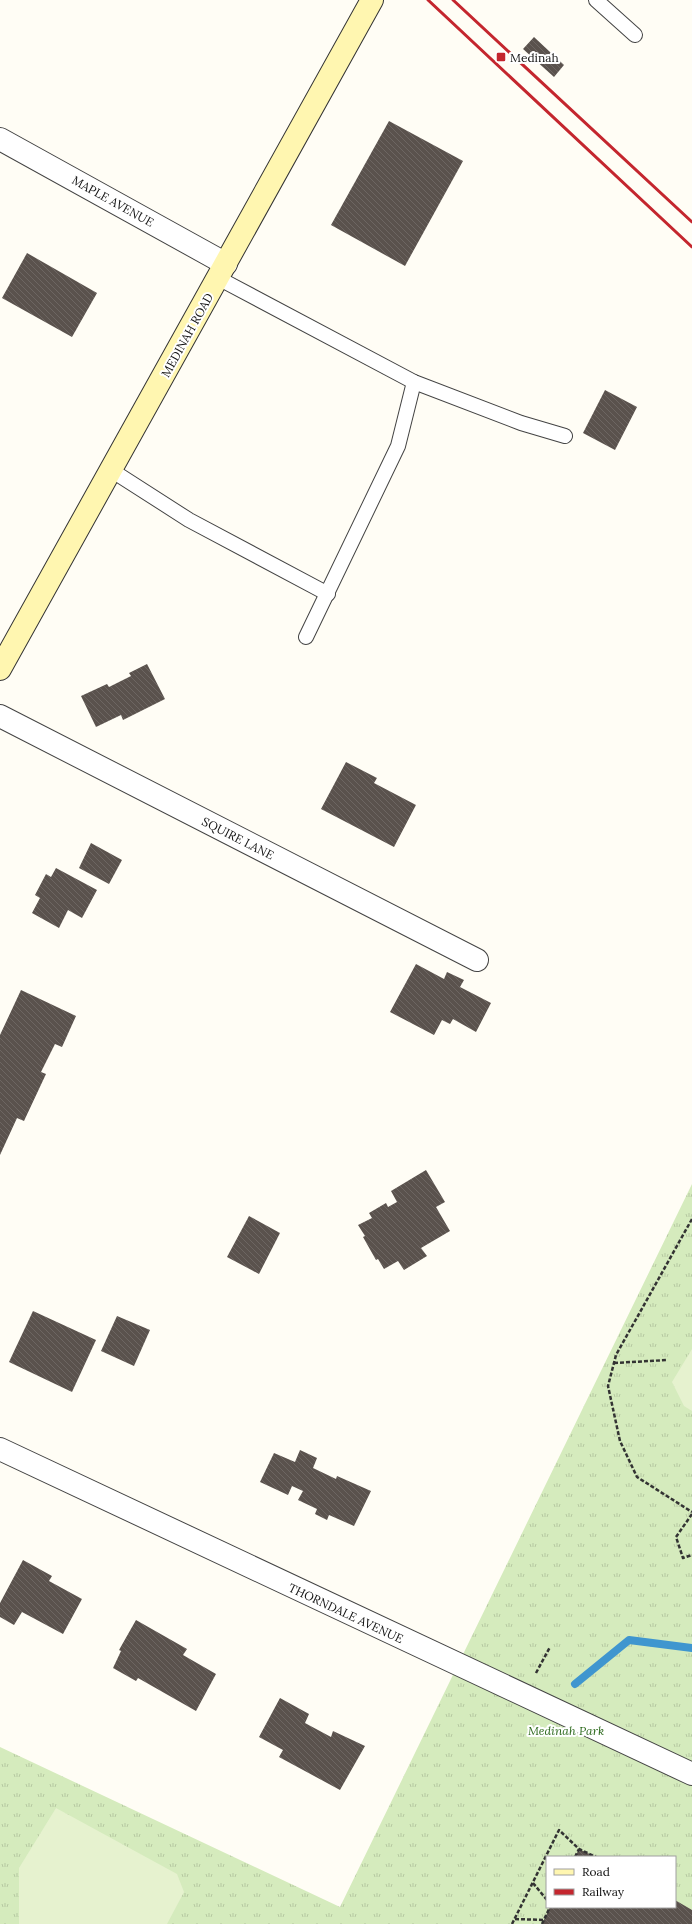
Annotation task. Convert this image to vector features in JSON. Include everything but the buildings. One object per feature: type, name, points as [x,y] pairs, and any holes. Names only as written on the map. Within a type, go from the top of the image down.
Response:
[{"type":"main road","name":"MEDINAH ROAD","points":[[0,669],[372,0]]},
{"type":"street","name":"MAPLE AVENUE","points":[[0,139],[222,271]]},
{"type":"street","name":"SQUIRE LANE","points":[[0,716],[477,960]]},
{"type":"street","name":"THORNDALE AVENUE","points":[[0,1449],[692,1774]]},
{"type":"lane","points":[[596,0],[635,35]]},
{"type":"lane","points":[[222,271],[414,382],[521,423],[565,436]]},
{"type":"lane","points":[[306,637],[398,446],[414,382]]},
{"type":"lane","points":[[111,470],[189,520],[328,594]]},
{"type":"path","points":[[692,1218],[616,1355],[608,1386],[620,1441],[637,1477],[692,1513],[676,1536],[683,1558],[692,1555]]},
{"type":"path","points":[[614,1363],[667,1360]]},
{"type":"path","points":[[547,1856],[560,1830],[580,1849],[594,1856]]},
{"type":"path","points":[[576,1856],[580,1849]]},
{"type":"path","points":[[512,1924],[546,1857]]},
{"type":"path","points":[[533,1883],[546,1899]]},
{"type":"path","points":[[542,1924],[550,1908]]},
{"type":"path","points":[[515,1919],[544,1920]]},
{"type":"green space","name":"Medinah Park","points":[[692,1184],[692,1924],[0,1924],[0,1747],[340,1907]]},
{"type":"green space","points":[[692,1349],[692,1411],[684,1406],[672,1382]]},
{"type":"green space","points":[[56,1808],[177,1874],[184,1892],[167,1924],[19,1924],[19,1868]]},
{"type":"waterway","points":[[575,1684],[629,1640],[692,1648]]},
{"type":"railway","points":[[428,0],[692,247]]},
{"type":"railway","points":[[453,0],[692,222]]},
{"type":"place","name":"Medinah","points":[[501,57]]}]
